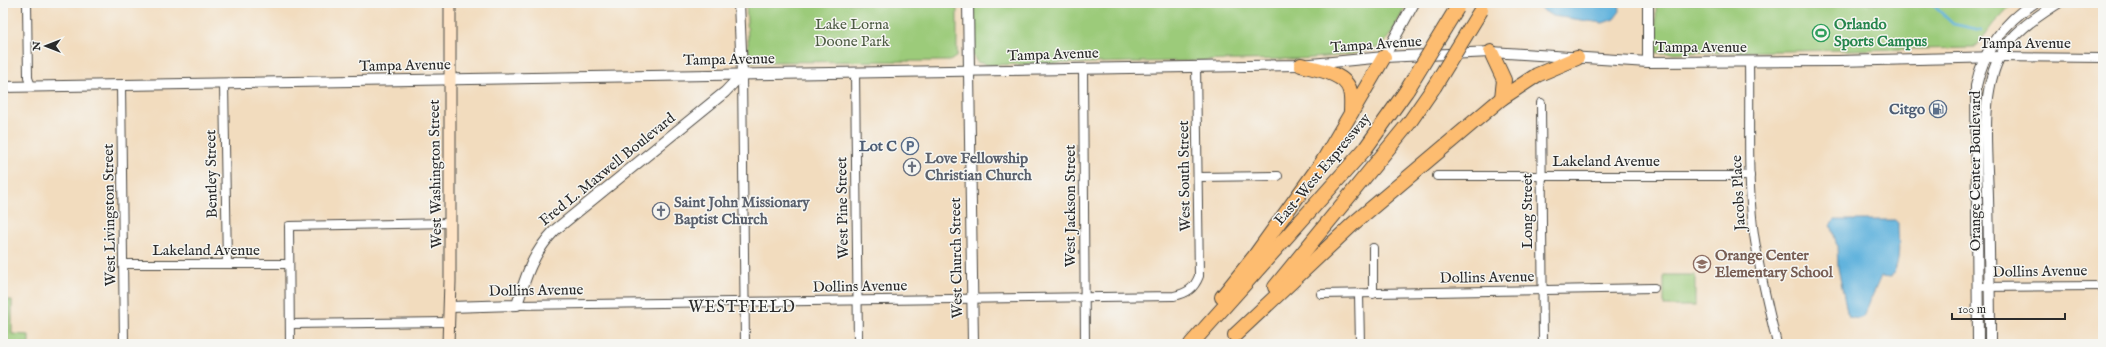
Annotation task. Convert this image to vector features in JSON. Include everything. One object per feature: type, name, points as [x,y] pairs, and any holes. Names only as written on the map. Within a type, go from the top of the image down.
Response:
[{"type":"highway","name":"East-West Expressway","points":[[1191,344],[1365,149],[1407,90],[1459,6]]},
{"type":"highway","points":[[1231,340],[1409,123],[1434,87],[1483,7]]},
{"type":"highway","points":[[1491,52],[1504,80],[1502,98]]},
{"type":"highway","points":[[1200,333],[1210,311],[1323,161],[1384,57]]},
{"type":"highway","points":[[1231,340],[1354,223],[1502,98],[1538,75],[1577,58]]},
{"type":"highway","points":[[1301,65],[1336,75],[1343,80],[1350,89],[1351,113]]},
{"type":"main road","name":"West Washington Street","points":[[448,344],[451,223],[449,78],[450,3]]},
{"type":"street","points":[[27,3],[28,78],[31,86]]},
{"type":"street","points":[[739,3],[742,74],[745,344]]},
{"type":"street","name":"West Church Street","points":[[968,3],[973,344]]},
{"type":"street","points":[[1384,57],[1388,46],[1414,3]]},
{"type":"street","points":[[1648,3],[1648,62]]},
{"type":"street","name":"Orange Center Boulevard","points":[[1978,344],[1976,86],[1979,70],[1984,57],[2004,28],[2022,11],[2034,3]]},
{"type":"street","name":"Orange Center Boulevard","points":[[1990,344],[1988,106],[1990,85],[1999,57],[2026,25],[2058,3]]},
{"type":"street","name":"Tampa Avenue","points":[[3,87],[224,84],[449,78],[1301,65],[1384,57],[1491,52],[1648,62],[1749,62],[1984,57],[2103,58]]},
{"type":"street","name":"Jacobs Place","points":[[1749,62],[1750,176],[1753,226],[1759,270],[1777,344]]},
{"type":"street","name":"West South Street","points":[[1195,284],[1199,266],[1196,66]]},
{"type":"street","name":"West Jackson Street","points":[[1083,68],[1084,297],[1086,344]]},
{"type":"street","name":"West Pine Street","points":[[855,72],[858,344]]},
{"type":"street","name":"Fred L. Maxwell Boulevard","points":[[517,305],[533,258],[542,243],[555,230],[725,92],[742,74]]},
{"type":"street","name":"Bentley Street","points":[[224,84],[227,264]]},
{"type":"street","name":"West Livingston Street","points":[[121,85],[124,344]]},
{"type":"street","name":"Long Street","points":[[1541,103],[1543,344]]},
{"type":"street","points":[[1198,177],[1278,176]]},
{"type":"street","name":"Lakeland Avenue","points":[[1437,176],[1750,176]]},
{"type":"street","points":[[1976,190],[1988,189]]},
{"type":"street","points":[[290,344],[289,226],[451,223]]},
{"type":"street","points":[[1373,248],[1373,294]]},
{"type":"street","name":"Lakeland Avenue","points":[[123,264],[289,264]]},
{"type":"street","name":"Dollins Avenue","points":[[450,307],[1174,296],[1184,293],[1195,284]]},
{"type":"street","name":"Dollins Avenue","points":[[1977,287],[2103,286]]},
{"type":"street","name":"Dollins Avenue","points":[[1320,294],[1654,288]]},
{"type":"street","points":[[1360,294],[1360,344]]},
{"type":"street","points":[[290,324],[449,322]]},
{"type":"green space","name":"Lake Lorna Doone Park","points":[[746,3],[957,3],[957,56],[950,61],[751,62],[749,58]]},
{"type":"green space","points":[[972,3],[1408,3],[1382,45],[1352,54],[1298,59],[988,65],[977,62],[973,56]]},
{"type":"green space","name":"Orlando Sports Campus","points":[[1656,3],[2013,3],[1993,24],[1975,48],[1657,53],[1654,48],[1656,43]]},
{"type":"green space","points":[[1664,275],[1695,275],[1695,306],[1664,306]]},
{"type":"green space","points":[[3,300],[12,300],[12,334],[29,335],[29,344],[3,344]]},
{"type":"water","points":[[1539,3],[1619,3],[1620,11],[1614,19],[1603,23],[1552,16],[1541,9]]},
{"type":"water","points":[[1835,220],[1895,220],[1898,223],[1899,251],[1897,265],[1891,277],[1881,276],[1863,317],[1858,319],[1849,317],[1847,312],[1838,268],[1837,246],[1831,224]]},
{"type":"waterway","points":[[1931,3],[1953,24],[1981,30]]},
{"type":"place","name":"Orlando Sports Campus","points":[[1821,33]]},
{"type":"place","name":"Citgo","points":[[1938,109]]},
{"type":"place","name":"Lot C","points":[[910,146]]},
{"type":"place","name":"Love Fellowship Christian Church","points":[[912,167]]},
{"type":"place","name":"Saint John Missionary Baptist Church","points":[[661,211]]},
{"type":"place","name":"Orange Center Elementary School","points":[[1702,264]]},
{"type":"district","name":"WESTFIELD","points":[[742,306]]}]
